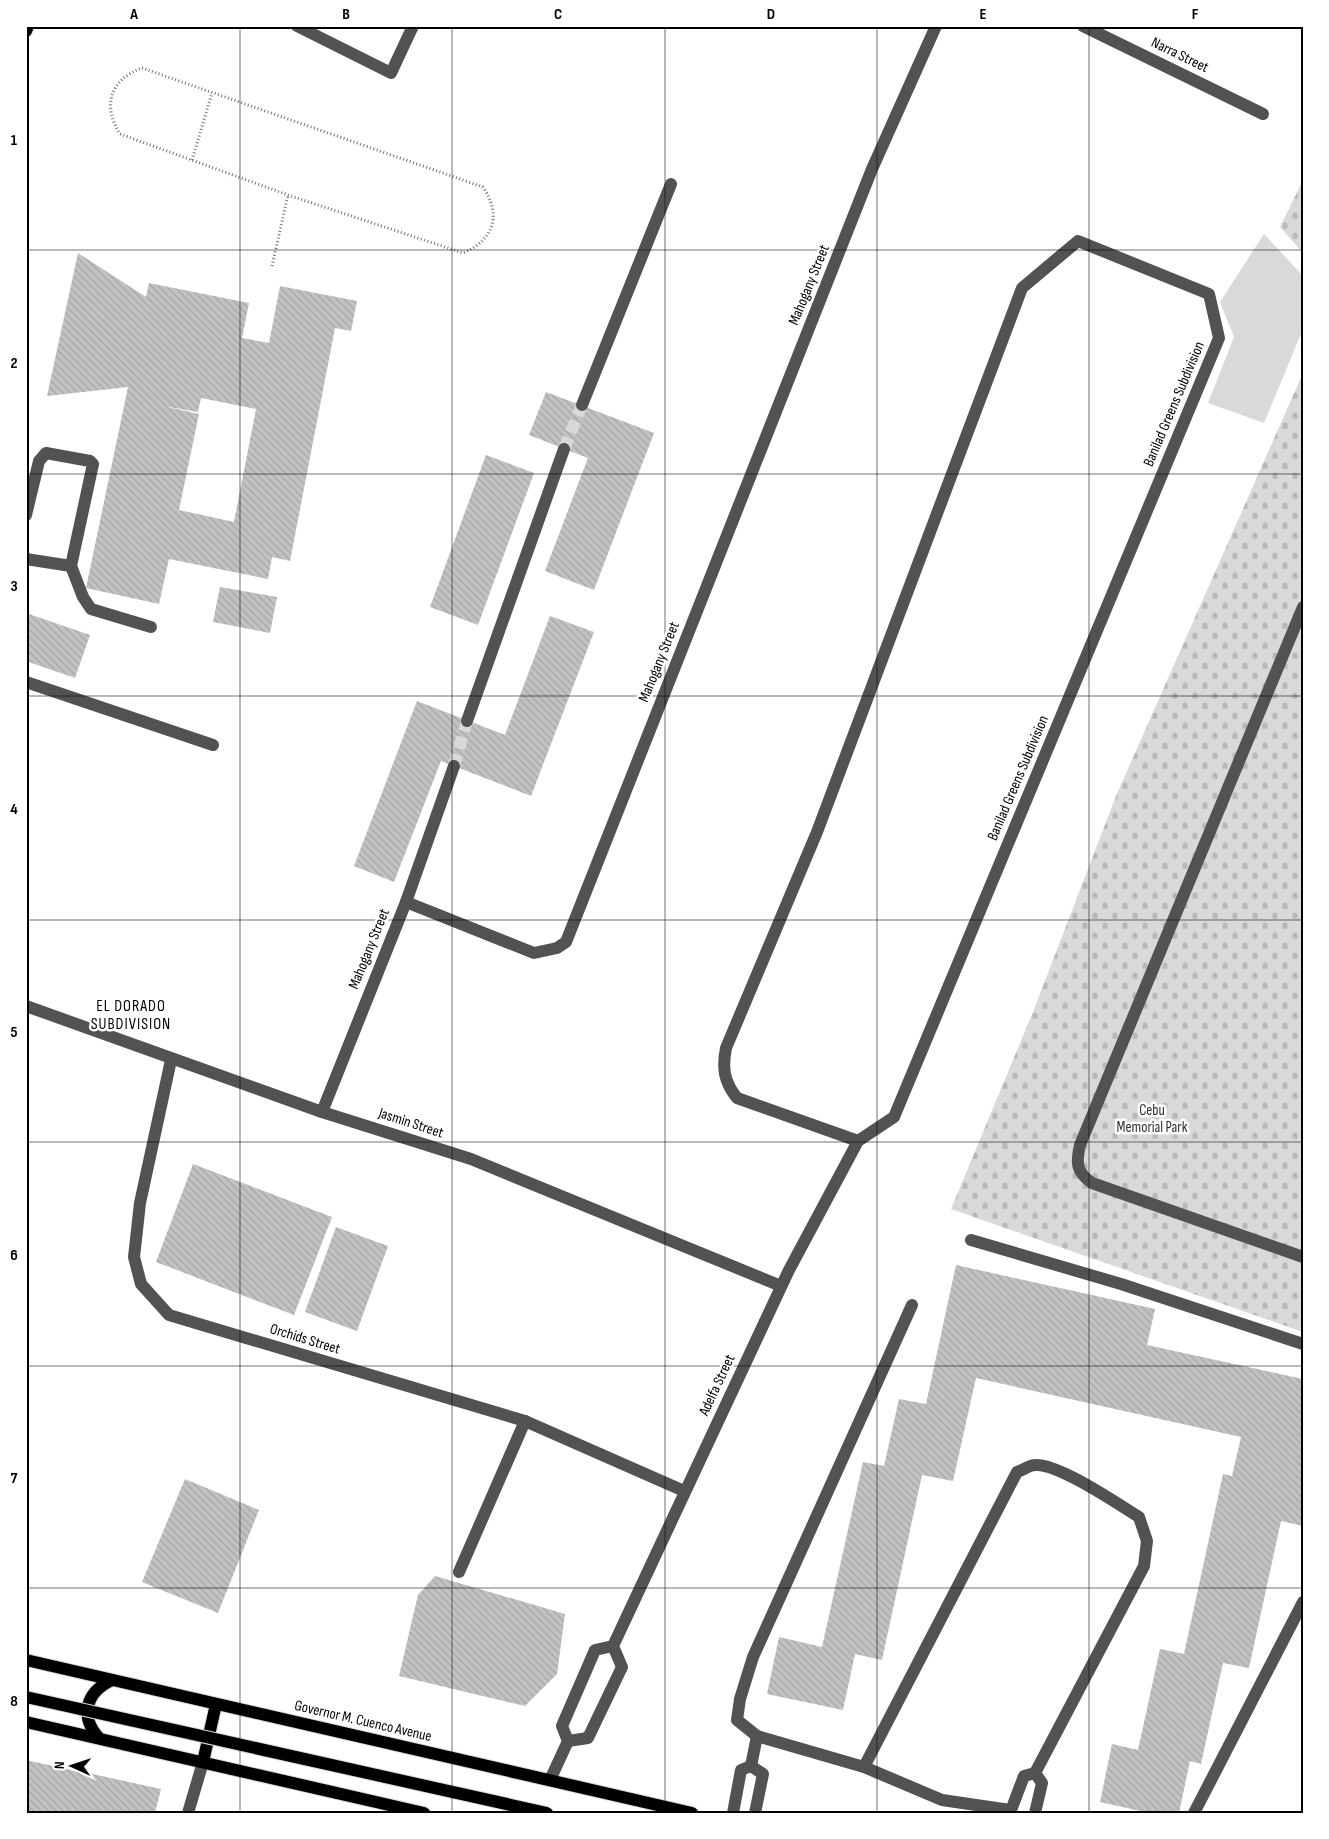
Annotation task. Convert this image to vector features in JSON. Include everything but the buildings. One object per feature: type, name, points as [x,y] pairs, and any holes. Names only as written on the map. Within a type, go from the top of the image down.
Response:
[{"type":"main road","points":[[26,31],[28,26]]},
{"type":"main road","name":"Governor M. Cuenco Avenue","points":[[26,1660],[692,1813]]},
{"type":"main road","points":[[99,1738],[90,1725],[87,1709],[89,1701],[98,1688],[112,1680]]},
{"type":"main road","points":[[26,1697],[547,1813]]},
{"type":"main road","points":[[202,1762],[216,1704]]},
{"type":"main road","points":[[26,1722],[424,1813]]},
{"type":"street","points":[[297,26],[391,73],[413,26]]},
{"type":"street","name":"Mahogany Street","points":[[322,1112],[406,902],[534,953],[556,948],[566,942],[872,170],[936,26]]},
{"type":"street","name":"Narra Street","points":[[1083,26],[1263,114]]},
{"type":"street","points":[[582,405],[671,184]]},
{"type":"street","name":"Banilad Greens Subdivision","points":[[1078,241],[1209,294],[1219,338],[894,1117],[858,1141],[737,1098],[729,1089],[724,1075],[723,1062],[726,1048],[818,832],[1022,288],[1078,241]]},
{"type":"street","points":[[467,720],[564,449]]},
{"type":"street","points":[[26,515],[42,457],[46,453],[90,461],[93,464],[71,566],[83,597],[91,609],[151,627]]},
{"type":"street","points":[[26,559],[71,566]]},
{"type":"street","points":[[1303,607],[1080,1145],[1076,1164],[1082,1177],[1092,1184],[1303,1257]]},
{"type":"street","points":[[26,682],[213,745]]},
{"type":"street","points":[[406,902],[454,766]]},
{"type":"street","name":"Jasmin Street","points":[[26,1006],[171,1060],[322,1112],[471,1159],[782,1286]]},
{"type":"street","name":"Orchids Street","points":[[171,1060],[140,1203],[134,1257],[142,1284],[168,1315],[525,1421],[684,1491]]},
{"type":"street","name":"Adelfa Street","points":[[613,1646],[684,1491],[782,1286],[858,1141]]},
{"type":"street","points":[[971,1240],[1120,1284],[1303,1344]]},
{"type":"street","points":[[864,1767],[1017,1472],[1035,1465],[1053,1469],[1093,1489],[1139,1517],[1147,1541],[1144,1566],[1035,1773],[1024,1776],[1010,1812],[942,1800],[864,1767],[757,1736],[737,1720],[740,1699],[753,1657],[912,1305]]},
{"type":"street","points":[[459,1572],[525,1421]]},
{"type":"street","points":[[1194,1813],[1303,1602]]},
{"type":"street","points":[[550,1780],[568,1741],[562,1726],[595,1650],[613,1646],[622,1667],[588,1738],[568,1741]]},
{"type":"street","points":[[751,1766],[757,1736]]},
{"type":"street","points":[[188,1813],[202,1762]]},
{"type":"street","points":[[733,1813],[741,1770],[751,1766]]},
{"type":"street","points":[[751,1766],[763,1774],[755,1813]]},
{"type":"street","points":[[1035,1773],[1042,1783],[1035,1813]]},
{"type":"path","points":[[142,68],[483,187],[494,209],[493,222],[483,242],[463,253],[288,195],[192,160],[120,134],[114,124],[110,111],[111,98],[122,79],[142,68]]},
{"type":"path","points":[[192,160],[212,93]]},
{"type":"path","points":[[272,266],[288,195]]},
{"type":"green space","points":[[1303,180],[1303,253],[1280,227]]},
{"type":"green space","points":[[1264,234],[1303,276],[1303,329],[1264,423],[1208,403],[1234,337],[1220,302]]},
{"type":"green space","name":"Cebu Memorial Park","points":[[1303,373],[1303,1332],[951,1209],[1033,1012],[1116,796]]},
{"type":"tunnel","points":[[564,449],[582,405]]},
{"type":"tunnel","points":[[454,766],[467,721]]},
{"type":"district","name":"EL DORADO SUBDIVISION","points":[[131,1015]]}]
